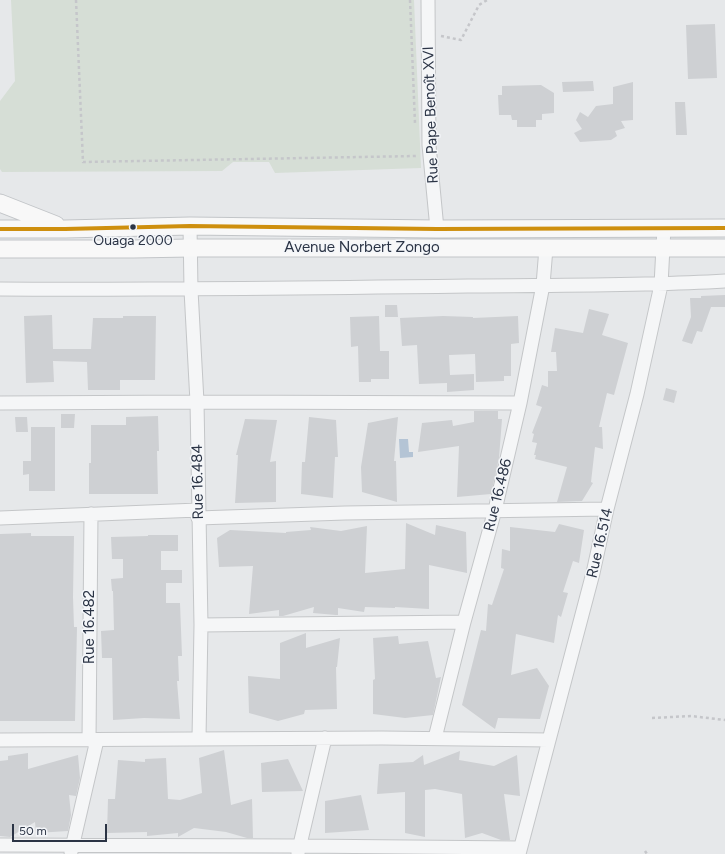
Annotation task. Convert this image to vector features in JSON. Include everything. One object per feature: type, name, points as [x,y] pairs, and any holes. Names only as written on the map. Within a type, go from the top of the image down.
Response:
[{"type":"main road","points":[[0,203],[65,229]]},
{"type":"main road","name":"Avenue Norbert Zongo","points":[[0,228],[65,229],[190,226],[437,229],[725,228]]},
{"type":"main road","name":"Avenue Norbert Zongo","points":[[0,249],[725,248]]},
{"type":"street","name":"Rue Pape Benoît XVI","points":[[428,0],[429,145],[437,229]]},
{"type":"street","name":"Rue 16.484","points":[[190,226],[191,290],[197,402],[201,625],[199,738]]},
{"type":"street","name":"Rue 16.514","points":[[519,851],[593,573],[637,394],[661,285],[664,228]]},
{"type":"street","name":"Rue 16.486","points":[[435,738],[464,622],[495,510],[520,403],[543,285],[546,248]]},
{"type":"street","points":[[0,289],[191,290],[543,285],[661,285],[725,281]]},
{"type":"street","points":[[0,403],[520,403]]},
{"type":"street","points":[[0,518],[91,514],[337,513],[608,509]]},
{"type":"street","name":"Rue 16.482","points":[[71,850],[93,740],[91,514]]},
{"type":"street","points":[[201,625],[464,622]]},
{"type":"street","points":[[299,850],[325,738]]},
{"type":"street","points":[[0,740],[435,738],[549,740]]},
{"type":"street","points":[[0,845],[71,850],[519,851]]},
{"type":"path","points":[[76,0],[83,162],[416,156],[416,148]]},
{"type":"path","points":[[410,0],[415,124]]},
{"type":"path","points":[[429,33],[461,40],[479,5],[487,0]]},
{"type":"path","points":[[652,718],[692,716],[725,720]]},
{"type":"shaded area","points":[[11,0],[414,0],[421,168],[275,173],[269,162],[233,162],[222,171],[2,172],[0,169],[0,101],[15,81]]},
{"type":"water","points":[[399,439],[408,439],[409,452],[413,452],[413,457],[400,458]]},
{"type":"building","points":[[715,24],[717,78],[688,79],[686,25]]},
{"type":"building","points":[[593,81],[594,91],[563,92],[562,82]]},
{"type":"building","points":[[633,82],[633,120],[621,121],[625,128],[615,131],[617,136],[611,140],[580,142],[574,133],[582,129],[576,120],[580,112],[588,117],[596,106],[613,104],[613,87]]},
{"type":"building","points":[[541,85],[554,93],[554,113],[542,114],[542,120],[536,120],[536,127],[517,127],[517,120],[512,120],[511,115],[499,115],[498,95],[502,95],[502,86]]},
{"type":"building","points":[[675,102],[685,102],[687,135],[676,135]]},
{"type":"building","points":[[725,295],[725,307],[711,307],[702,332],[697,331],[692,344],[682,341],[691,317],[690,298]]},
{"type":"building","points":[[385,305],[397,305],[398,317],[385,317]]},
{"type":"building","points":[[589,309],[609,314],[602,335],[628,343],[614,395],[607,393],[599,427],[602,427],[603,449],[595,447],[591,482],[593,483],[582,501],[557,502],[567,467],[535,459],[536,455],[534,455],[537,443],[532,442],[534,434],[532,433],[542,407],[536,405],[542,385],[548,387],[548,371],[557,371],[556,352],[551,352],[555,328],[583,333]]},
{"type":"building","points":[[52,315],[53,349],[91,349],[93,318],[156,316],[155,380],[120,380],[120,390],[88,390],[87,362],[53,361],[54,382],[26,383],[24,316]]},
{"type":"building","points":[[379,316],[380,351],[389,351],[389,379],[371,379],[371,382],[359,382],[358,346],[351,347],[350,317]]},
{"type":"building","points":[[443,316],[473,318],[518,316],[519,343],[511,344],[511,376],[504,376],[504,381],[476,382],[475,354],[449,355],[450,375],[474,374],[474,390],[447,392],[447,383],[419,384],[417,345],[402,346],[400,318]]},
{"type":"building","points":[[666,388],[677,391],[674,403],[663,400]]},
{"type":"building","points":[[474,411],[498,411],[498,419],[502,419],[499,458],[491,494],[457,497],[459,446],[418,452],[422,423],[452,420],[453,426],[474,422]]},
{"type":"building","points":[[61,414],[75,414],[74,428],[61,428]]},
{"type":"building","points":[[158,416],[158,494],[89,494],[91,425],[126,425],[126,417]]},
{"type":"building","points":[[15,417],[27,417],[28,432],[16,432]]},
{"type":"building","points":[[309,417],[336,420],[338,457],[335,457],[333,498],[301,494],[302,462],[305,462]]},
{"type":"building","points":[[398,417],[394,461],[396,461],[397,502],[362,492],[361,467],[368,423]]},
{"type":"building","points":[[245,419],[277,420],[270,462],[276,461],[276,502],[235,503],[238,455],[236,455]]},
{"type":"building","points":[[31,427],[55,427],[55,491],[29,491],[29,474],[23,475],[23,461],[31,461]]},
{"type":"building","points":[[406,523],[435,535],[436,525],[466,532],[467,573],[429,565],[429,609],[365,607],[364,612],[338,608],[338,615],[336,615],[313,613],[314,607],[283,616],[279,616],[279,610],[249,614],[253,566],[219,567],[217,538],[230,530],[286,533],[311,530],[310,527],[341,531],[367,526],[365,573],[405,569]]},
{"type":"building","points":[[559,524],[584,530],[579,563],[573,561],[563,592],[568,593],[561,617],[558,615],[554,643],[516,634],[511,675],[537,668],[549,686],[540,719],[498,718],[495,729],[462,705],[481,630],[486,631],[488,604],[492,605],[504,569],[501,568],[502,549],[510,551],[510,527],[555,532]]},
{"type":"building","points":[[31,533],[31,536],[74,536],[73,597],[74,627],[77,627],[75,721],[0,721],[0,534]]},
{"type":"building","points":[[178,535],[178,551],[161,551],[161,570],[182,570],[182,583],[166,583],[166,603],[180,603],[182,656],[178,656],[179,681],[177,681],[180,719],[144,718],[113,720],[112,658],[102,658],[101,631],[114,630],[113,591],[111,579],[123,578],[123,559],[112,559],[111,537]]},
{"type":"building","points":[[306,633],[306,648],[340,638],[336,667],[337,709],[305,710],[304,714],[278,721],[249,713],[248,676],[280,679],[280,643]]},
{"type":"building","points":[[398,636],[399,644],[428,641],[436,678],[441,677],[433,715],[405,718],[373,714],[373,680],[375,679],[373,638]]},
{"type":"building","points":[[224,750],[231,805],[252,799],[253,838],[247,838],[226,832],[194,828],[178,837],[178,833],[147,836],[147,832],[107,833],[108,799],[115,799],[118,760],[145,762],[145,759],[166,758],[168,799],[180,800],[202,793],[199,758]]},
{"type":"building","points":[[460,751],[459,760],[494,766],[517,755],[520,796],[504,794],[510,840],[501,840],[482,833],[465,838],[462,794],[435,789],[425,790],[425,837],[405,833],[405,792],[377,794],[379,764],[413,762],[423,755],[424,765]]},
{"type":"building","points":[[28,753],[28,769],[78,755],[80,778],[76,796],[69,795],[71,815],[68,831],[36,833],[35,822],[10,837],[0,836],[0,761],[8,760],[8,756]]},
{"type":"building","points":[[288,759],[303,791],[262,792],[261,763]]},
{"type":"building","points":[[361,795],[369,830],[325,833],[325,801]]},
{"type":"transit line","points":[[0,229],[190,226],[437,229],[725,228]]},
{"type":"place","name":"Ouaga 2000","points":[[133,227]]}]
